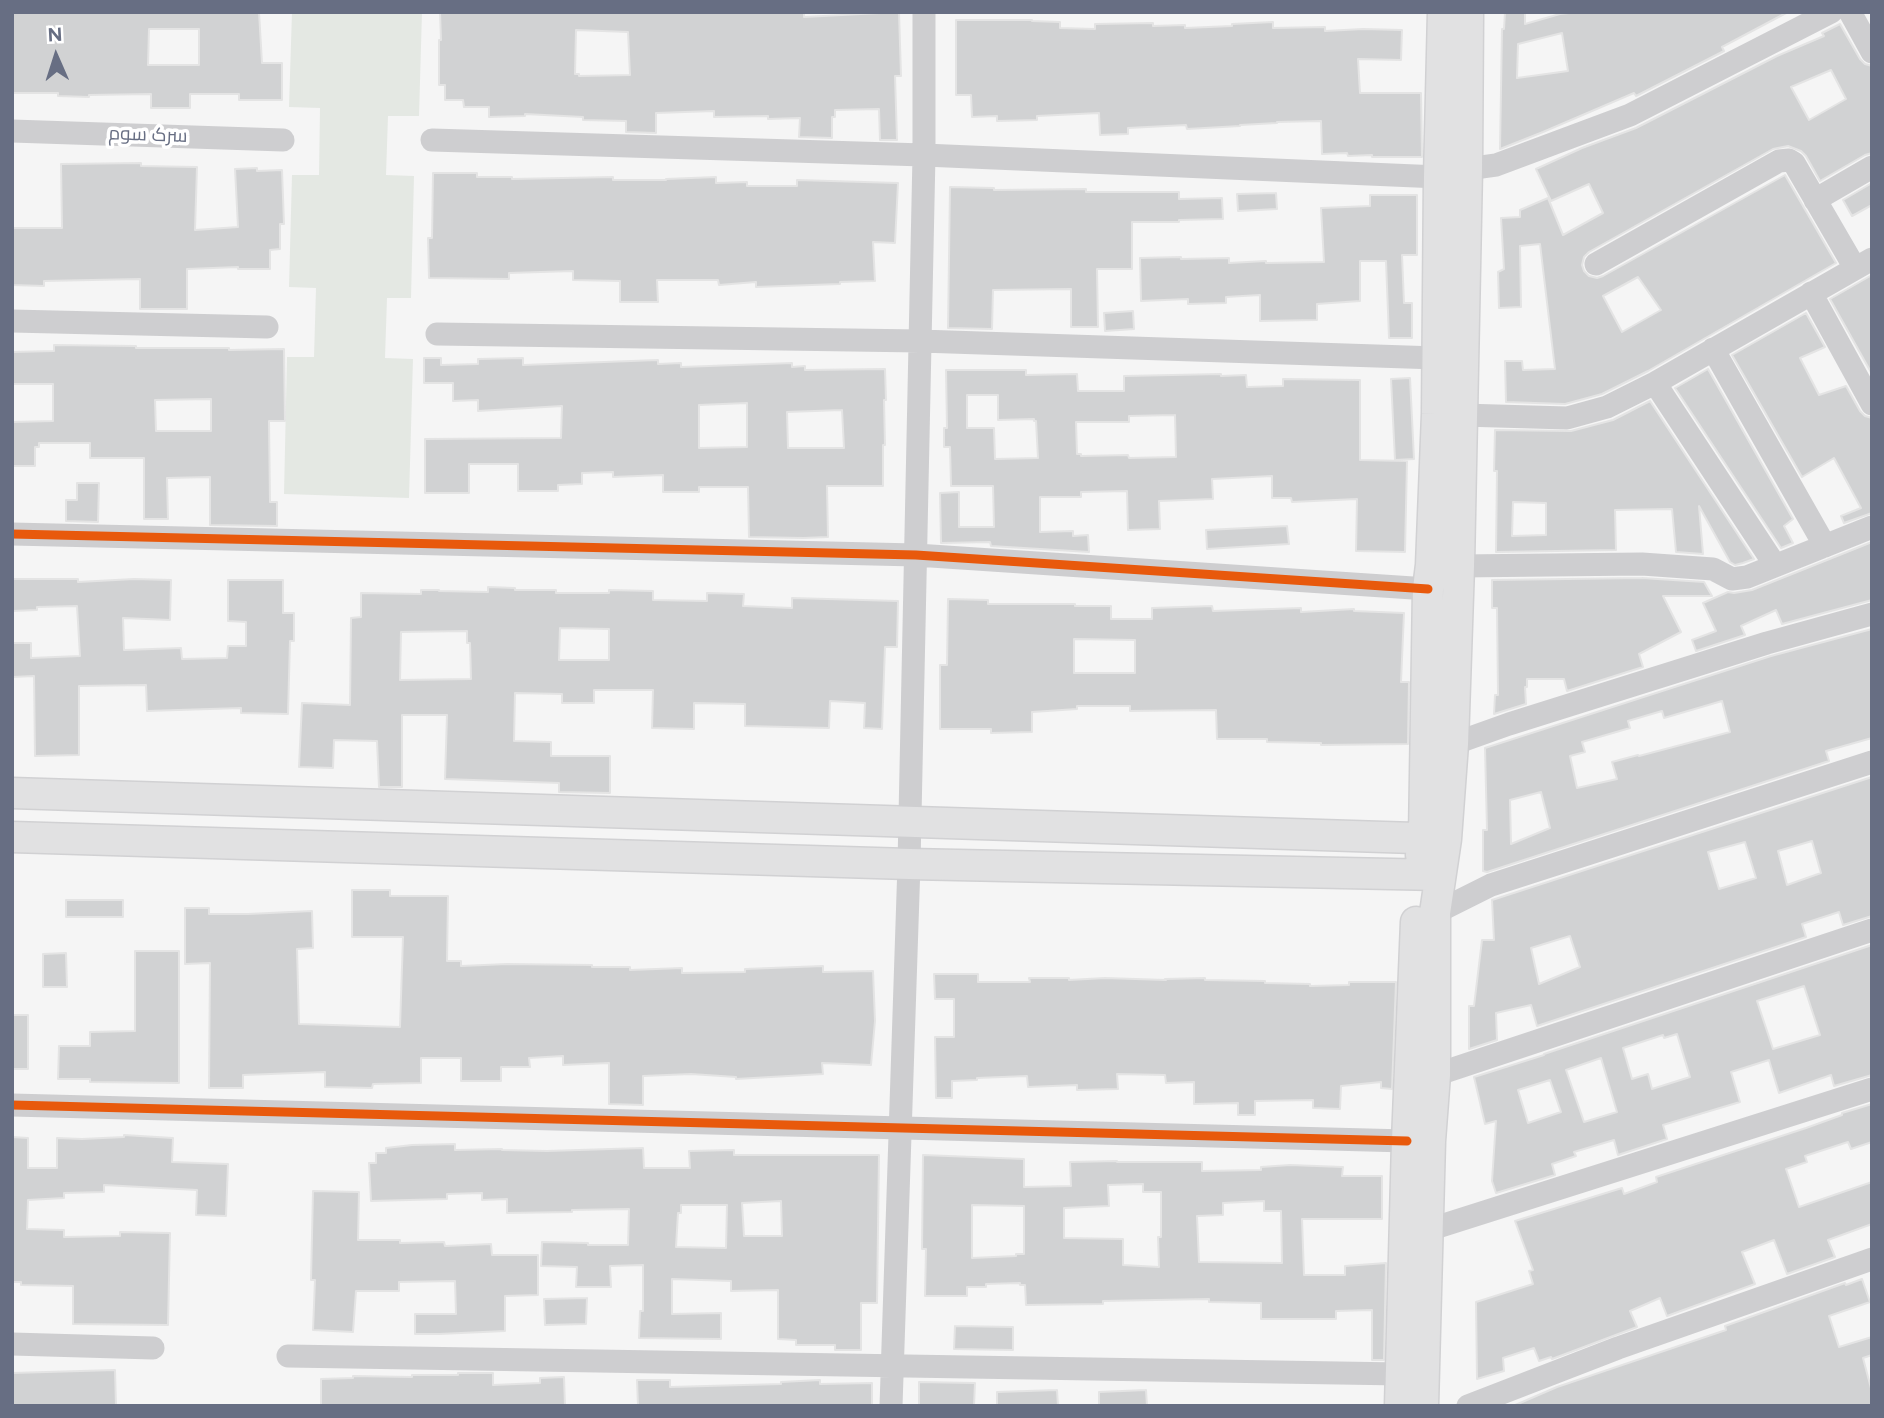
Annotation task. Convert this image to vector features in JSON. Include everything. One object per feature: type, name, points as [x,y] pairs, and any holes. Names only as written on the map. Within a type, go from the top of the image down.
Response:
[{"type":"main road","points":[[1399,1406],[1407,1141],[1429,875],[1453,744],[1459,566],[1462,415],[1453,173],[1443,12]]},
{"type":"main road","points":[[1435,838],[1428,589],[1432,551],[1437,358],[1468,12]]},
{"type":"main road","points":[[12,793],[1435,838]]},
{"type":"main road","points":[[83,795],[83,839]]},
{"type":"main road","points":[[165,799],[165,841]]},
{"type":"main road","points":[[12,837],[909,864],[1429,875]]},
{"type":"main road","points":[[1423,1406],[1430,1141],[1435,1075],[1435,913],[1429,875]]},
{"type":"street","points":[[891,1406],[910,822],[924,155],[924,12]]},
{"type":"street","points":[[432,140],[1453,173],[1496,164],[1630,115],[1831,12]]},
{"type":"street","points":[[1850,12],[1872,52]]},
{"type":"street","name":"سرک سوم","points":[[12,131],[283,140]]},
{"type":"street","points":[[1462,415],[1567,418],[1607,407],[1655,383],[1863,264],[1815,200],[1794,163],[1789,160],[1779,161],[1597,264]]},
{"type":"street","points":[[1815,200],[1872,167]]},
{"type":"street","points":[[1811,293],[1872,404]]},
{"type":"street","points":[[12,321],[267,327]]},
{"type":"street","points":[[437,334],[920,341],[1437,358]]},
{"type":"street","points":[[1713,349],[1825,545]]},
{"type":"street","points":[[1655,383],[1775,565]]},
{"type":"street","points":[[1459,566],[1642,564],[1713,569],[1732,579],[1747,576],[1872,527]]},
{"type":"street","points":[[12,534],[915,555],[1428,589]]},
{"type":"street","points":[[1453,744],[1767,642],[1872,614]]},
{"type":"street","points":[[1435,913],[1491,885],[1872,762]]},
{"type":"street","points":[[1435,1075],[1872,930]]},
{"type":"street","points":[[1428,1230],[1872,1089]]},
{"type":"street","points":[[12,1105],[1407,1141]]},
{"type":"street","points":[[1468,1406],[1618,1348],[1872,1259]]},
{"type":"street","points":[[12,1343],[153,1348]]},
{"type":"street","points":[[288,1356],[1401,1374]]},
{"type":"shaded area","points":[[292,12],[422,12],[419,116],[388,116],[386,175],[414,176],[411,298],[387,298],[385,358],[413,359],[409,498],[284,494],[287,357],[314,357],[316,288],[289,287],[292,175],[319,175],[320,108],[289,107]]},
{"type":"building","points":[[13,12],[259,12],[262,63],[282,63],[282,100],[239,100],[239,94],[190,94],[190,108],[151,108],[151,94],[89,97],[58,96],[58,93],[12,93]],"holes":[[[149,29],[199,29],[199,65],[148,65]]]},
{"type":"building","points":[[440,12],[804,12],[804,17],[899,12],[901,76],[895,76],[897,140],[880,140],[879,109],[835,110],[835,117],[832,117],[832,138],[799,137],[800,118],[714,117],[714,111],[656,113],[656,133],[626,132],[626,121],[525,114],[489,117],[489,107],[464,107],[463,100],[445,100],[445,85],[439,85]],"holes":[[[576,30],[628,32],[630,75],[575,74]]]},
{"type":"building","points":[[1505,12],[1525,12],[1525,24],[1578,12],[1788,12],[1722,47],[1724,51],[1636,96],[1634,93],[1500,149]],"holes":[[[1562,33],[1568,71],[1517,78],[1518,44]]]},
{"type":"building","points":[[956,20],[1032,20],[1060,22],[1060,28],[1095,29],[1095,24],[1153,23],[1153,26],[1185,25],[1185,28],[1273,22],[1273,28],[1325,27],[1325,31],[1402,30],[1401,60],[1358,59],[1360,93],[1421,93],[1422,157],[1322,154],[1321,121],[1187,129],[1186,125],[1128,128],[1128,134],[1100,135],[1099,113],[1037,116],[1037,120],[997,121],[997,116],[972,117],[971,95],[956,95]]},
{"type":"building","points":[[1840,24],[1860,59],[1872,66],[1872,153],[1820,181],[1801,151],[1788,146],[1773,149],[1589,252],[1582,265],[1589,276],[1603,276],[1785,175],[1836,263],[1648,371],[1602,394],[1565,404],[1506,402],[1505,361],[1522,361],[1523,370],[1555,369],[1540,244],[1520,246],[1521,307],[1499,308],[1498,272],[1504,269],[1501,218],[1520,217],[1520,210],[1548,198],[1563,235],[1603,213],[1589,184],[1551,201],[1536,169],[1636,128],[1777,56],[1824,36],[1822,33]],"holes":[[[1831,70],[1846,99],[1809,120],[1791,87]],[[1638,277],[1661,310],[1622,332],[1603,296]]]},
{"type":"building","points":[[141,163],[141,166],[197,167],[195,230],[238,227],[235,169],[282,170],[284,224],[280,224],[280,249],[270,250],[270,269],[187,269],[187,309],[140,309],[140,279],[44,281],[44,286],[12,285],[12,228],[62,228],[61,164]]},
{"type":"building","points":[[433,173],[477,173],[477,177],[512,179],[613,177],[613,180],[666,180],[716,177],[716,183],[747,182],[747,186],[797,186],[797,180],[898,183],[895,243],[873,242],[875,281],[756,287],[756,282],[719,285],[718,280],[657,280],[658,302],[620,302],[620,281],[573,280],[573,271],[509,273],[509,279],[429,278],[428,238],[432,238]]},
{"type":"building","points":[[1872,183],[1872,205],[1852,216],[1843,200]]},
{"type":"building","points":[[950,187],[1179,192],[1179,199],[1222,198],[1223,219],[1132,222],[1132,269],[1097,269],[1098,327],[1071,327],[1071,289],[993,290],[992,329],[948,328]]},
{"type":"building","points":[[1276,193],[1277,209],[1238,211],[1237,194]]},
{"type":"building","points":[[1370,195],[1417,195],[1417,255],[1402,255],[1404,303],[1412,303],[1412,338],[1389,338],[1386,261],[1360,261],[1360,301],[1317,304],[1317,320],[1260,321],[1260,295],[1226,297],[1226,303],[1188,304],[1188,299],[1141,301],[1140,258],[1229,258],[1229,263],[1324,262],[1321,208],[1370,206]]},
{"type":"building","points":[[1872,275],[1872,374],[1830,299]]},
{"type":"building","points":[[1133,311],[1134,329],[1105,331],[1104,313]]},
{"type":"building","points":[[1806,313],[1825,347],[1800,358],[1819,395],[1846,386],[1860,411],[1872,418],[1872,513],[1844,523],[1841,516],[1861,508],[1834,458],[1802,477],[1732,355]]},
{"type":"building","points":[[54,345],[284,349],[285,421],[269,421],[270,502],[277,502],[277,526],[210,525],[210,477],[167,478],[168,519],[144,519],[144,458],[90,458],[90,443],[39,443],[39,447],[35,447],[35,466],[12,466],[12,422],[53,421],[53,384],[12,384],[12,352],[54,351]],"holes":[[[211,399],[211,431],[156,431],[155,400]]]},
{"type":"building","points":[[424,358],[441,358],[441,365],[478,364],[478,359],[523,358],[523,365],[658,360],[658,364],[681,363],[681,367],[792,363],[792,367],[805,366],[805,370],[885,369],[883,486],[827,486],[828,537],[803,538],[749,537],[748,487],[699,487],[699,492],[663,492],[663,475],[613,477],[613,472],[582,473],[582,484],[558,485],[558,491],[518,491],[518,464],[469,464],[469,493],[425,493],[425,439],[561,438],[562,406],[478,411],[478,400],[453,401],[453,383],[424,383]],"holes":[[[747,403],[747,447],[699,448],[699,405]],[[842,410],[844,448],[788,448],[787,412]]]},
{"type":"building","points":[[1708,369],[1793,519],[1784,526],[1793,543],[1781,548],[1675,388]]},
{"type":"building","points":[[946,370],[1026,370],[1026,375],[1077,374],[1078,391],[1124,391],[1124,376],[1246,375],[1247,387],[1283,386],[1283,379],[1360,380],[1360,460],[1407,461],[1405,552],[1356,551],[1357,499],[1292,502],[1291,498],[1272,498],[1272,476],[1212,479],[1213,499],[1159,501],[1160,529],[1128,530],[1127,491],[1081,492],[1081,497],[1040,497],[1040,532],[1073,531],[1073,536],[1088,535],[1089,552],[991,546],[990,542],[941,543],[940,493],[959,492],[959,527],[994,527],[993,486],[951,486],[950,447],[944,447],[944,428],[947,428]],"holes":[[[967,395],[998,395],[998,420],[1034,419],[1038,458],[995,459],[994,428],[967,428]],[[1175,415],[1176,457],[1129,458],[1128,455],[1077,454],[1076,422],[1129,422],[1129,416]]]},
{"type":"building","points":[[1410,378],[1414,459],[1395,460],[1391,379]]},
{"type":"building","points":[[1650,401],[1754,559],[1735,565],[1730,562],[1699,506],[1703,554],[1676,552],[1672,509],[1615,510],[1616,550],[1496,552],[1495,430],[1571,431],[1613,420]],"holes":[[[1513,502],[1546,503],[1546,535],[1512,536]]]},
{"type":"building","points":[[77,483],[99,483],[98,522],[66,521],[66,500],[77,500]]},
{"type":"building","points":[[1287,526],[1289,544],[1207,549],[1206,530]]},
{"type":"building","points":[[1872,542],[1872,600],[1782,624],[1776,610],[1741,626],[1745,635],[1696,651],[1692,640],[1716,631],[1703,603],[1728,592],[1752,590]]},
{"type":"building","points":[[1642,578],[1704,582],[1712,596],[1663,596],[1681,632],[1639,654],[1643,667],[1567,691],[1564,679],[1527,679],[1526,704],[1494,714],[1495,695],[1498,695],[1497,608],[1492,608],[1492,580]]},
{"type":"building","points":[[12,579],[78,579],[78,582],[171,580],[170,620],[123,618],[124,650],[181,648],[182,659],[227,658],[228,646],[246,646],[246,622],[228,621],[228,580],[283,580],[283,613],[294,613],[294,641],[290,641],[288,714],[241,713],[241,708],[147,711],[146,685],[79,686],[79,755],[35,756],[34,676],[12,677],[12,643],[31,643],[31,658],[80,656],[77,606],[12,611]]},
{"type":"building","points":[[488,587],[556,590],[556,593],[653,591],[653,600],[707,601],[707,593],[744,594],[743,606],[792,608],[792,598],[898,601],[897,647],[885,647],[882,729],[864,728],[865,703],[830,701],[829,728],[745,726],[745,704],[694,703],[694,729],[652,728],[653,690],[594,690],[594,703],[562,703],[562,694],[515,693],[514,741],[551,742],[551,756],[610,756],[610,793],[559,792],[559,783],[445,779],[447,715],[402,715],[402,787],[379,787],[377,741],[334,740],[333,768],[299,767],[302,703],[350,705],[351,618],[361,617],[361,593],[421,594],[421,590],[488,592]],"holes":[[[560,628],[609,629],[609,660],[559,660]],[[467,631],[471,679],[400,680],[401,632]]]},
{"type":"building","points":[[948,599],[988,600],[988,604],[1111,606],[1111,619],[1152,619],[1152,608],[1212,606],[1213,611],[1301,608],[1301,612],[1354,609],[1404,613],[1401,682],[1409,682],[1408,744],[1321,745],[1267,742],[1267,739],[1217,739],[1216,710],[1130,711],[1130,706],[1077,706],[1077,709],[1032,712],[1032,732],[991,733],[991,729],[940,729],[940,665],[947,665]],"holes":[[[1074,639],[1135,640],[1135,673],[1074,673]]]},
{"type":"building","points":[[1872,629],[1872,738],[1826,751],[1829,761],[1487,872],[1483,871],[1483,830],[1487,830],[1485,748],[1771,656]],"holes":[[[1722,701],[1730,732],[1612,762],[1617,779],[1577,788],[1570,756],[1585,752],[1582,742],[1630,728],[1628,721],[1662,711],[1664,718]],[[1541,792],[1550,828],[1511,844],[1510,800]]]},
{"type":"building","points":[[1872,777],[1872,916],[1843,925],[1839,912],[1802,924],[1806,937],[1537,1026],[1531,1005],[1496,1013],[1497,1040],[1469,1049],[1469,1006],[1474,1006],[1482,940],[1494,940],[1492,900]],"holes":[[[1812,841],[1821,873],[1787,885],[1778,851]],[[1745,842],[1756,878],[1719,889],[1708,852]],[[1570,936],[1580,967],[1539,984],[1531,948]]]},
{"type":"building","points":[[352,890],[390,890],[390,896],[448,896],[447,961],[461,961],[461,966],[592,965],[630,967],[630,970],[682,968],[682,973],[745,972],[745,969],[823,966],[823,972],[873,971],[875,1021],[871,1065],[822,1063],[823,1074],[736,1079],[691,1074],[643,1076],[643,1105],[609,1104],[609,1063],[563,1065],[563,1056],[529,1058],[530,1067],[501,1067],[501,1081],[461,1081],[461,1058],[421,1058],[421,1083],[373,1084],[372,1088],[325,1087],[325,1072],[243,1075],[243,1088],[209,1088],[210,963],[185,964],[185,908],[209,908],[209,914],[312,911],[313,948],[297,949],[299,1024],[400,1027],[403,937],[352,937]]},
{"type":"building","points":[[66,900],[123,900],[123,917],[66,917]]},
{"type":"building","points":[[1872,945],[1872,1075],[1834,1086],[1831,1075],[1779,1093],[1769,1060],[1731,1072],[1740,1102],[1663,1125],[1667,1139],[1618,1155],[1614,1140],[1574,1152],[1576,1156],[1552,1164],[1555,1175],[1496,1193],[1492,1181],[1496,1121],[1485,1124],[1474,1077]],"holes":[[[1804,986],[1820,1035],[1773,1049],[1757,1001]],[[1677,1034],[1690,1077],[1652,1089],[1648,1074],[1632,1079],[1623,1048],[1663,1035],[1664,1038]],[[1601,1058],[1617,1112],[1584,1122],[1566,1070]],[[1550,1080],[1561,1112],[1528,1123],[1518,1090]]]},
{"type":"building","points":[[135,951],[179,951],[179,1083],[58,1079],[59,1046],[90,1046],[90,1032],[135,1031]]},
{"type":"building","points":[[66,953],[67,987],[43,987],[43,954]]},
{"type":"building","points":[[934,974],[978,974],[978,982],[1030,982],[1029,978],[1205,978],[1310,986],[1349,985],[1349,982],[1396,982],[1392,1089],[1381,1088],[1381,1082],[1341,1086],[1340,1109],[1313,1108],[1313,1100],[1255,1101],[1255,1115],[1238,1115],[1238,1103],[1194,1104],[1194,1082],[1166,1083],[1165,1075],[1117,1074],[1118,1089],[1077,1090],[1077,1085],[1028,1087],[1027,1076],[977,1078],[952,1081],[952,1098],[936,1098],[935,1037],[954,1037],[954,999],[935,999]]},
{"type":"building","points":[[12,1015],[28,1015],[28,1069],[12,1069]]},
{"type":"building","points":[[1872,1104],[1872,1142],[1851,1149],[1848,1142],[1805,1156],[1807,1162],[1786,1169],[1799,1207],[1872,1182],[1872,1224],[1828,1240],[1835,1257],[1787,1274],[1774,1240],[1742,1252],[1755,1284],[1667,1316],[1660,1298],[1630,1311],[1637,1327],[1552,1359],[1551,1357],[1539,1361],[1534,1348],[1503,1358],[1504,1371],[1477,1379],[1476,1302],[1533,1284],[1529,1271],[1533,1270],[1515,1221],[1622,1188],[1624,1194],[1657,1182],[1656,1177]]},
{"type":"building","points":[[124,1135],[173,1138],[172,1162],[228,1164],[226,1216],[196,1215],[197,1190],[104,1185],[104,1192],[64,1193],[64,1198],[28,1200],[27,1229],[64,1230],[64,1237],[120,1236],[120,1232],[170,1233],[168,1325],[73,1324],[73,1286],[21,1285],[21,1282],[12,1282],[12,1137],[28,1138],[28,1168],[57,1168],[57,1138],[82,1139]]},
{"type":"building","points":[[455,1144],[455,1150],[643,1148],[644,1168],[690,1168],[689,1151],[734,1150],[734,1155],[879,1155],[877,1303],[861,1303],[861,1350],[835,1350],[835,1345],[796,1345],[796,1340],[778,1339],[778,1290],[731,1291],[731,1281],[672,1279],[672,1314],[721,1313],[721,1339],[639,1338],[640,1311],[643,1311],[643,1265],[610,1266],[611,1287],[576,1287],[577,1267],[541,1266],[542,1242],[628,1245],[629,1209],[507,1213],[507,1199],[482,1200],[482,1193],[447,1194],[447,1199],[371,1201],[369,1163],[376,1163],[376,1153],[386,1153],[386,1148]],"holes":[[[781,1201],[782,1236],[744,1236],[742,1203]],[[681,1205],[727,1205],[726,1248],[676,1247]]]},
{"type":"building","points":[[923,1155],[1024,1159],[1024,1187],[1071,1186],[1070,1162],[1202,1162],[1202,1171],[1261,1170],[1261,1167],[1290,1165],[1343,1167],[1342,1176],[1382,1176],[1382,1219],[1302,1219],[1304,1275],[1345,1275],[1345,1266],[1386,1263],[1384,1360],[1372,1360],[1372,1310],[1336,1311],[1336,1319],[1261,1319],[1261,1303],[1209,1302],[1209,1299],[1026,1305],[1025,1285],[1020,1283],[967,1287],[967,1296],[925,1296],[926,1249],[922,1249]],"holes":[[[1143,1184],[1143,1192],[1161,1192],[1159,1267],[1123,1265],[1123,1239],[1064,1238],[1064,1208],[1109,1206],[1108,1185]],[[1264,1201],[1264,1211],[1281,1211],[1282,1263],[1199,1262],[1197,1216],[1223,1215],[1223,1203]],[[972,1205],[1024,1206],[1024,1254],[972,1258]]]},
{"type":"building","points":[[313,1191],[359,1192],[358,1240],[444,1242],[445,1246],[491,1244],[492,1255],[538,1255],[538,1295],[505,1296],[505,1331],[415,1334],[415,1314],[456,1314],[455,1281],[399,1282],[399,1291],[356,1291],[353,1332],[313,1330]]},
{"type":"building","points":[[1862,1279],[1870,1302],[1829,1316],[1839,1347],[1872,1337],[1872,1355],[1863,1358],[1872,1392],[1872,1406],[1513,1406],[1557,1387],[1726,1330],[1725,1326]]},
{"type":"building","points":[[587,1298],[586,1324],[545,1325],[544,1299]]},
{"type":"building","points":[[955,1326],[1013,1327],[1013,1350],[954,1349]]},
{"type":"building","points":[[115,1370],[116,1406],[12,1406],[12,1373]]},
{"type":"building","points":[[493,1373],[493,1385],[540,1383],[540,1378],[564,1377],[565,1406],[321,1406],[321,1379]]},
{"type":"building","points":[[637,1380],[670,1380],[670,1387],[781,1384],[820,1380],[820,1384],[872,1383],[872,1406],[638,1406]]},
{"type":"building","points":[[919,1382],[975,1383],[974,1406],[919,1406]]},
{"type":"building","points":[[1057,1390],[1058,1406],[997,1406],[997,1392]]},
{"type":"building","points":[[1146,1390],[1147,1406],[1099,1406],[1099,1392]]},
{"type":"cycle path","points":[[12,534],[916,555],[1428,589]]},
{"type":"cycle path","points":[[12,1105],[1407,1141]]}]
